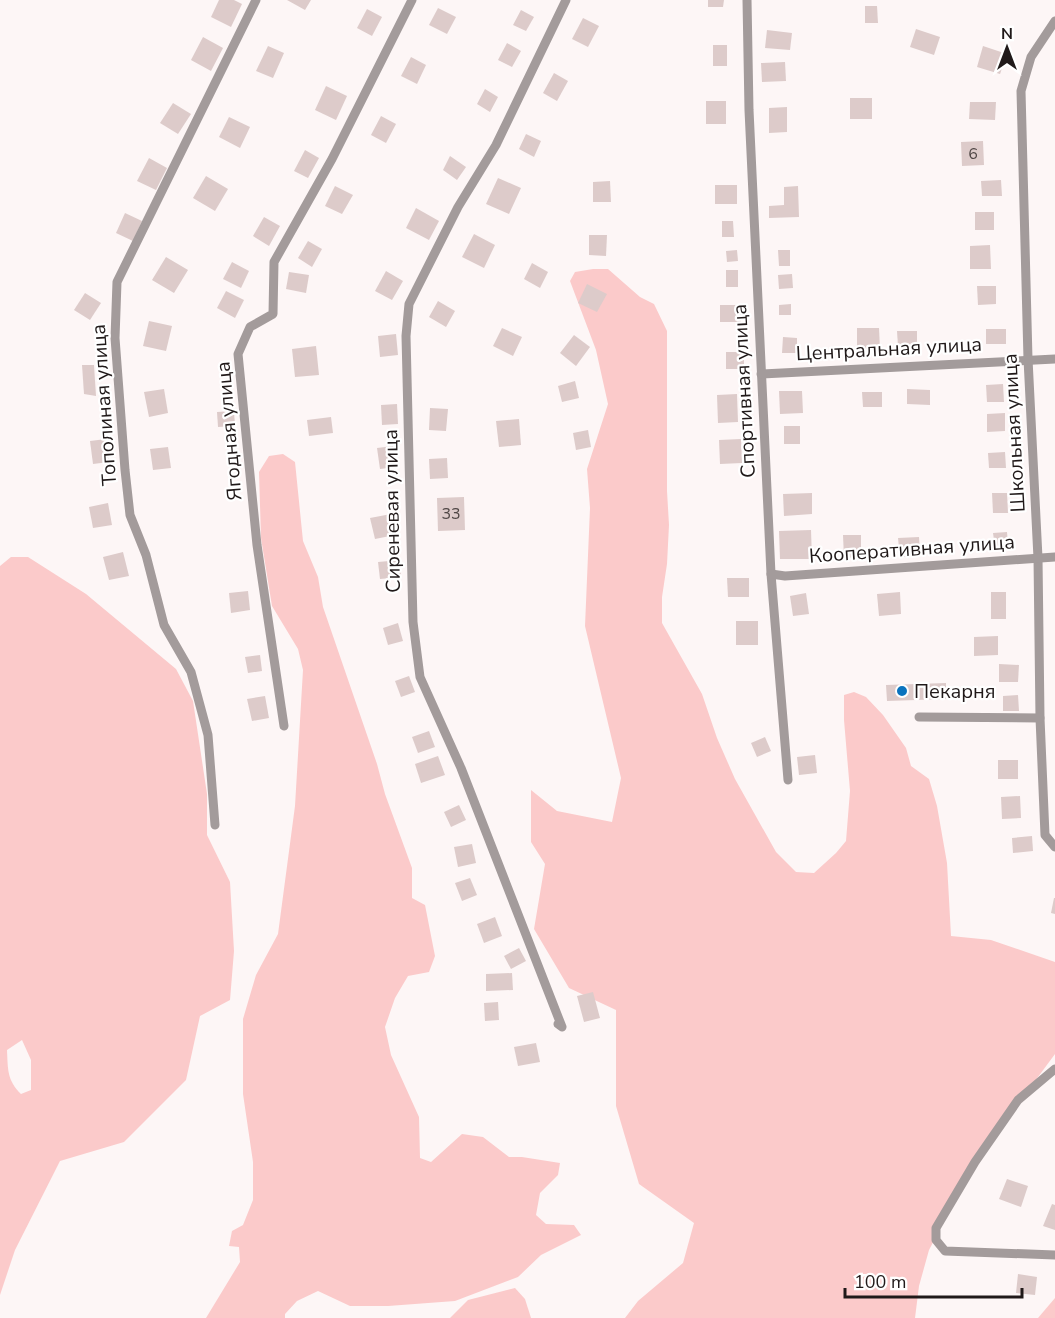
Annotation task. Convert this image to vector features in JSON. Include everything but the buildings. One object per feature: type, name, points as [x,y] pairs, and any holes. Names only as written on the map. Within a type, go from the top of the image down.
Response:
[{"type":"street","name":"Тополиная улица","points":[[214,825],[208,735],[192,672],[164,625],[146,555],[130,515],[115,338],[117,282],[256,0]]},
{"type":"street","name":"Ягодная улица","points":[[284,726],[257,545],[238,354],[250,327],[273,314],[274,262],[332,159],[412,0]]},
{"type":"street","name":"Сиреневая улица","points":[[558,1024],[562,1027],[461,768],[420,677],[413,622],[406,336],[409,304],[458,207],[496,145],[566,0]]},
{"type":"street","name":"Спортивная улица","points":[[747,0],[750,122],[771,574],[788,780]]},
{"type":"street","name":"Школьная улица","points":[[1055,21],[1031,57],[1021,91],[1028,359],[1038,558],[1040,718],[1045,835],[1055,847]]},
{"type":"street","name":"Центральная улица","points":[[761,374],[1055,359]]},
{"type":"street","name":"Кооперативная улица","points":[[771,574],[785,576],[1055,557]]},
{"type":"street","points":[[919,717],[1040,718]]},
{"type":"street","points":[[1055,1070],[1018,1100],[975,1162],[936,1228],[936,1240],[945,1251],[1055,1255]]},
{"type":"shaded area","points":[[608,269],[640,297],[654,304],[667,331],[669,525],[662,597],[662,623],[702,694],[717,738],[735,779],[776,852],[796,872],[814,873],[846,841],[850,791],[844,695],[854,692],[866,697],[883,715],[906,748],[911,766],[929,779],[937,806],[947,863],[951,936],[991,940],[1055,962],[1055,1054],[975,1162],[929,1250],[919,1286],[915,1318],[625,1318],[638,1301],[683,1263],[694,1223],[639,1184],[616,1106],[616,1010],[569,988],[534,929],[545,864],[531,842],[531,790],[557,811],[612,822],[621,778],[585,626],[590,508],[587,469],[608,404],[596,350],[570,281],[575,272]]},
{"type":"shaded area","points":[[283,454],[295,462],[303,541],[318,577],[323,607],[412,868],[412,898],[425,905],[435,956],[429,972],[408,976],[395,998],[385,1027],[391,1055],[419,1117],[420,1158],[431,1162],[462,1134],[483,1137],[509,1157],[560,1163],[558,1175],[540,1193],[536,1215],[546,1224],[574,1225],[581,1235],[541,1255],[518,1277],[455,1301],[388,1306],[350,1306],[318,1291],[297,1301],[285,1314],[285,1318],[206,1318],[240,1262],[239,1247],[229,1246],[232,1231],[243,1225],[253,1200],[253,1162],[243,1094],[243,1019],[256,975],[278,934],[295,806],[303,670],[298,649],[272,606],[261,538],[259,472],[269,456]]},
{"type":"shaded area","points":[[11,557],[28,557],[86,594],[176,669],[193,701],[207,794],[207,835],[230,882],[234,951],[230,1000],[200,1016],[186,1080],[124,1142],[60,1161],[15,1250],[0,1295],[0,566]],"holes":[[[22,1040],[31,1060],[31,1090],[21,1094],[11,1079],[7,1050]]]},
{"type":"shaded area","points":[[515,1288],[525,1299],[531,1318],[450,1318],[468,1300]]},
{"type":"shaded area","points":[[1055,1298],[1055,1318],[1038,1318]]},
{"type":"place","name":"Пекарня","points":[[902,691]]}]
